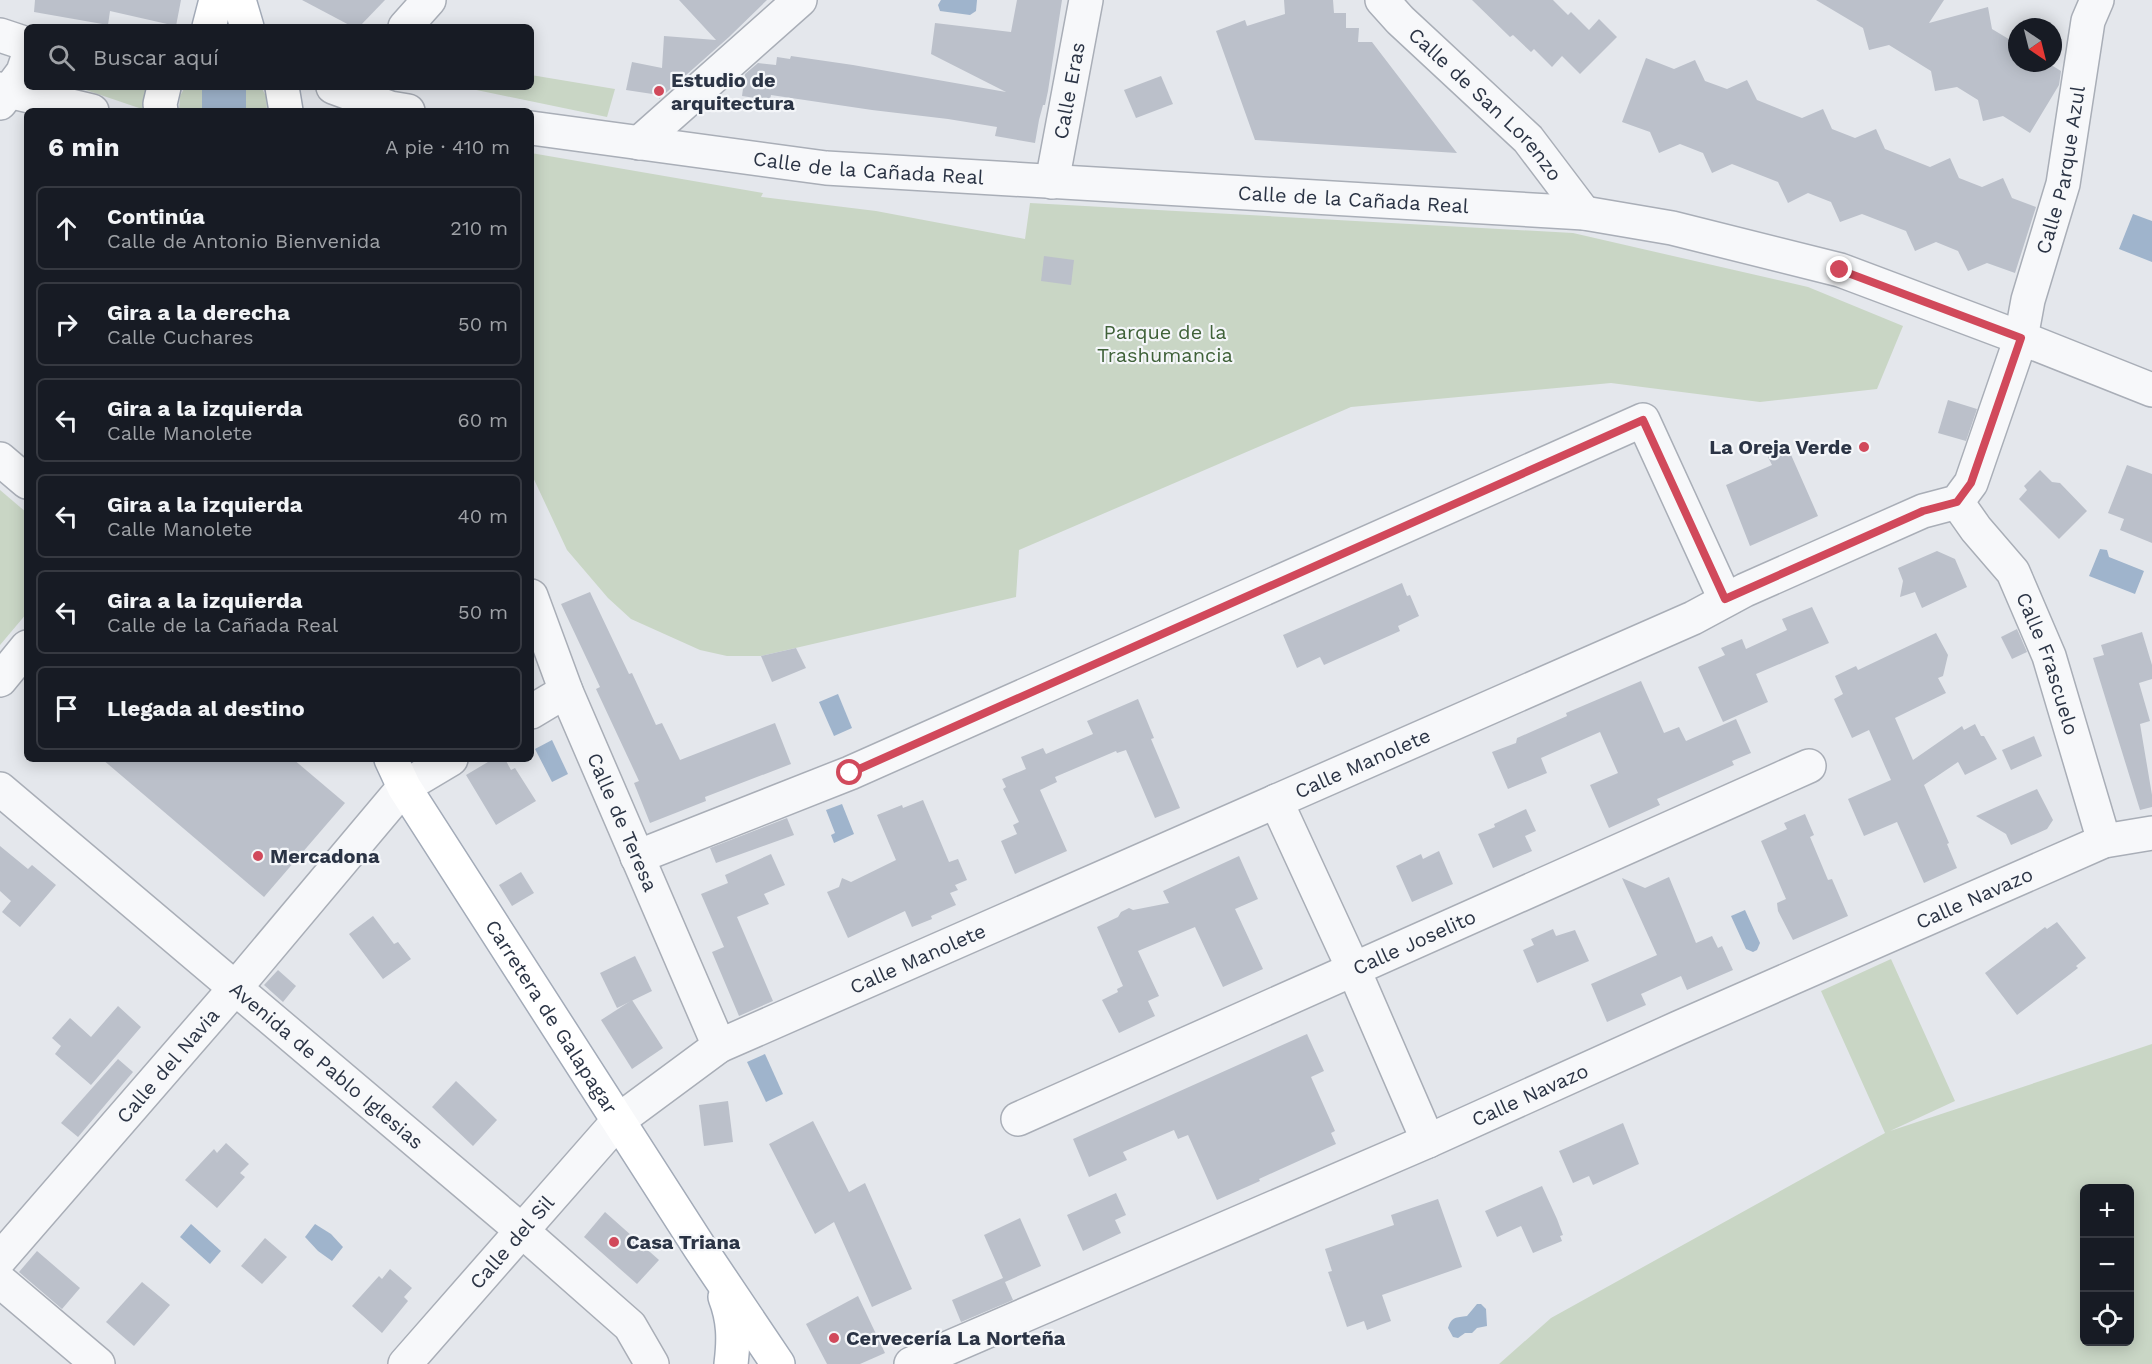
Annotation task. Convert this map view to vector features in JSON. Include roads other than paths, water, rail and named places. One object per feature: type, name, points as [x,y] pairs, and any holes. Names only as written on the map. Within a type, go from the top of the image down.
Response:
[{"type":"main road","points":[[210,24],[216,0]]},
{"type":"main road","points":[[239,0],[246,24]]},
{"type":"main road","points":[[161,108],[163,90]]},
{"type":"main road","points":[[282,90],[286,108]]},
{"type":"main road","name":"Carretera de Galapagar","points":[[398,773],[716,1273]]},
{"type":"main road","points":[[716,1273],[732,1315],[734,1335],[731,1364]]},
{"type":"main road","points":[[716,1273],[778,1364]]},
{"type":"street","points":[[408,24],[429,0]]},
{"type":"street","points":[[639,142],[800,0]]},
{"type":"street","name":"Calle Eras","points":[[1052,182],[1086,0]]},
{"type":"street","name":"Calle Parque Azul","points":[[2021,338],[2028,300],[2063,184],[2088,21],[2097,0]]},
{"type":"street","name":"Calle de San Lorenzo","points":[[1400,7],[1528,139],[1584,213]]},
{"type":"street","points":[[0,35],[24,43]]},
{"type":"street","points":[[3,95],[24,69]]},
{"type":"street","points":[[342,90],[391,106]]},
{"type":"street","points":[[3,95],[75,108]]},
{"type":"street","name":"Calle de la Cañada Real","points":[[534,128],[826,168],[1584,213],[1672,228],[1840,270],[2152,390]]},
{"type":"street","points":[[1957,502],[1971,483],[2021,338]]},
{"type":"street","points":[[637,857],[850,773],[1643,420],[1725,599]]},
{"type":"street","points":[[0,459],[24,480]]},
{"type":"street","name":"Calle Manolete","points":[[619,1120],[719,1046],[1693,618],[1725,599],[1923,511],[1957,502]]},
{"type":"street","name":"Calle Frascuelo","points":[[1957,502],[1976,529],[2013,572],[2049,656],[2104,842]]},
{"type":"street","name":"Calle de Teresa","points":[[534,604],[566,691],[719,1046]]},
{"type":"street","points":[[0,680],[24,651]]},
{"type":"street","points":[[534,709],[566,691]]},
{"type":"street","name":"Calle del Navia","points":[[0,1259],[236,987],[398,773],[440,762]]},
{"type":"street","name":"Calle Joselito","points":[[1018,1119],[1809,766]]},
{"type":"street","name":"Avenida de Pablo Iglesias","points":[[0,789],[521,1230],[630,1326],[648,1357]]},
{"type":"street","points":[[1276,801],[1353,968],[1428,1141]]},
{"type":"street","name":"Calle Navazo","points":[[911,1364],[1428,1141],[1688,1023],[2104,842],[2152,833]]},
{"type":"street","name":"Calle del Sil","points":[[405,1364],[619,1120]]},
{"type":"street","points":[[0,1281],[98,1364]]},
{"type":"water","points":[[941,0],[977,0],[976,11],[970,15],[940,11],[938,5]]},
{"type":"water","points":[[202,90],[246,90],[246,108],[202,108]]},
{"type":"water","points":[[2133,214],[2152,221],[2152,262],[2119,249]]},
{"type":"water","points":[[2100,549],[2107,550],[2109,557],[2144,571],[2135,594],[2089,576]]},
{"type":"water","points":[[838,694],[852,728],[834,736],[819,702]]},
{"type":"water","points":[[552,740],[568,774],[552,782],[535,749]]},
{"type":"water","points":[[842,804],[854,834],[834,843],[831,835],[835,833],[826,810]]},
{"type":"water","points":[[1745,910],[1760,943],[1757,950],[1753,952],[1746,949],[1731,916]]},
{"type":"water","points":[[765,1054],[783,1094],[766,1102],[747,1062]]},
{"type":"water","points":[[191,1224],[221,1251],[210,1264],[180,1237]]},
{"type":"water","points":[[315,1224],[331,1234],[343,1247],[332,1261],[318,1251],[305,1237]]},
{"type":"water","points":[[1477,1304],[1481,1304],[1486,1309],[1487,1326],[1477,1328],[1472,1333],[1465,1333],[1458,1338],[1453,1337],[1448,1328],[1451,1321],[1467,1316]]},
{"type":"place","name":"Estudio de arquitectura","points":[[659,91]]},
{"type":"place","name":"La Oreja Verde","points":[[1864,447]]},
{"type":"place","name":"Mercadona","points":[[258,856]]},
{"type":"place","name":"Casa Triana","points":[[614,1242]]},
{"type":"place","name":"Cervecería La Norteña","points":[[834,1338]]},
{"type":"park label","name":"Parque de la Trashumancia","points":[[1165,344]]}]
